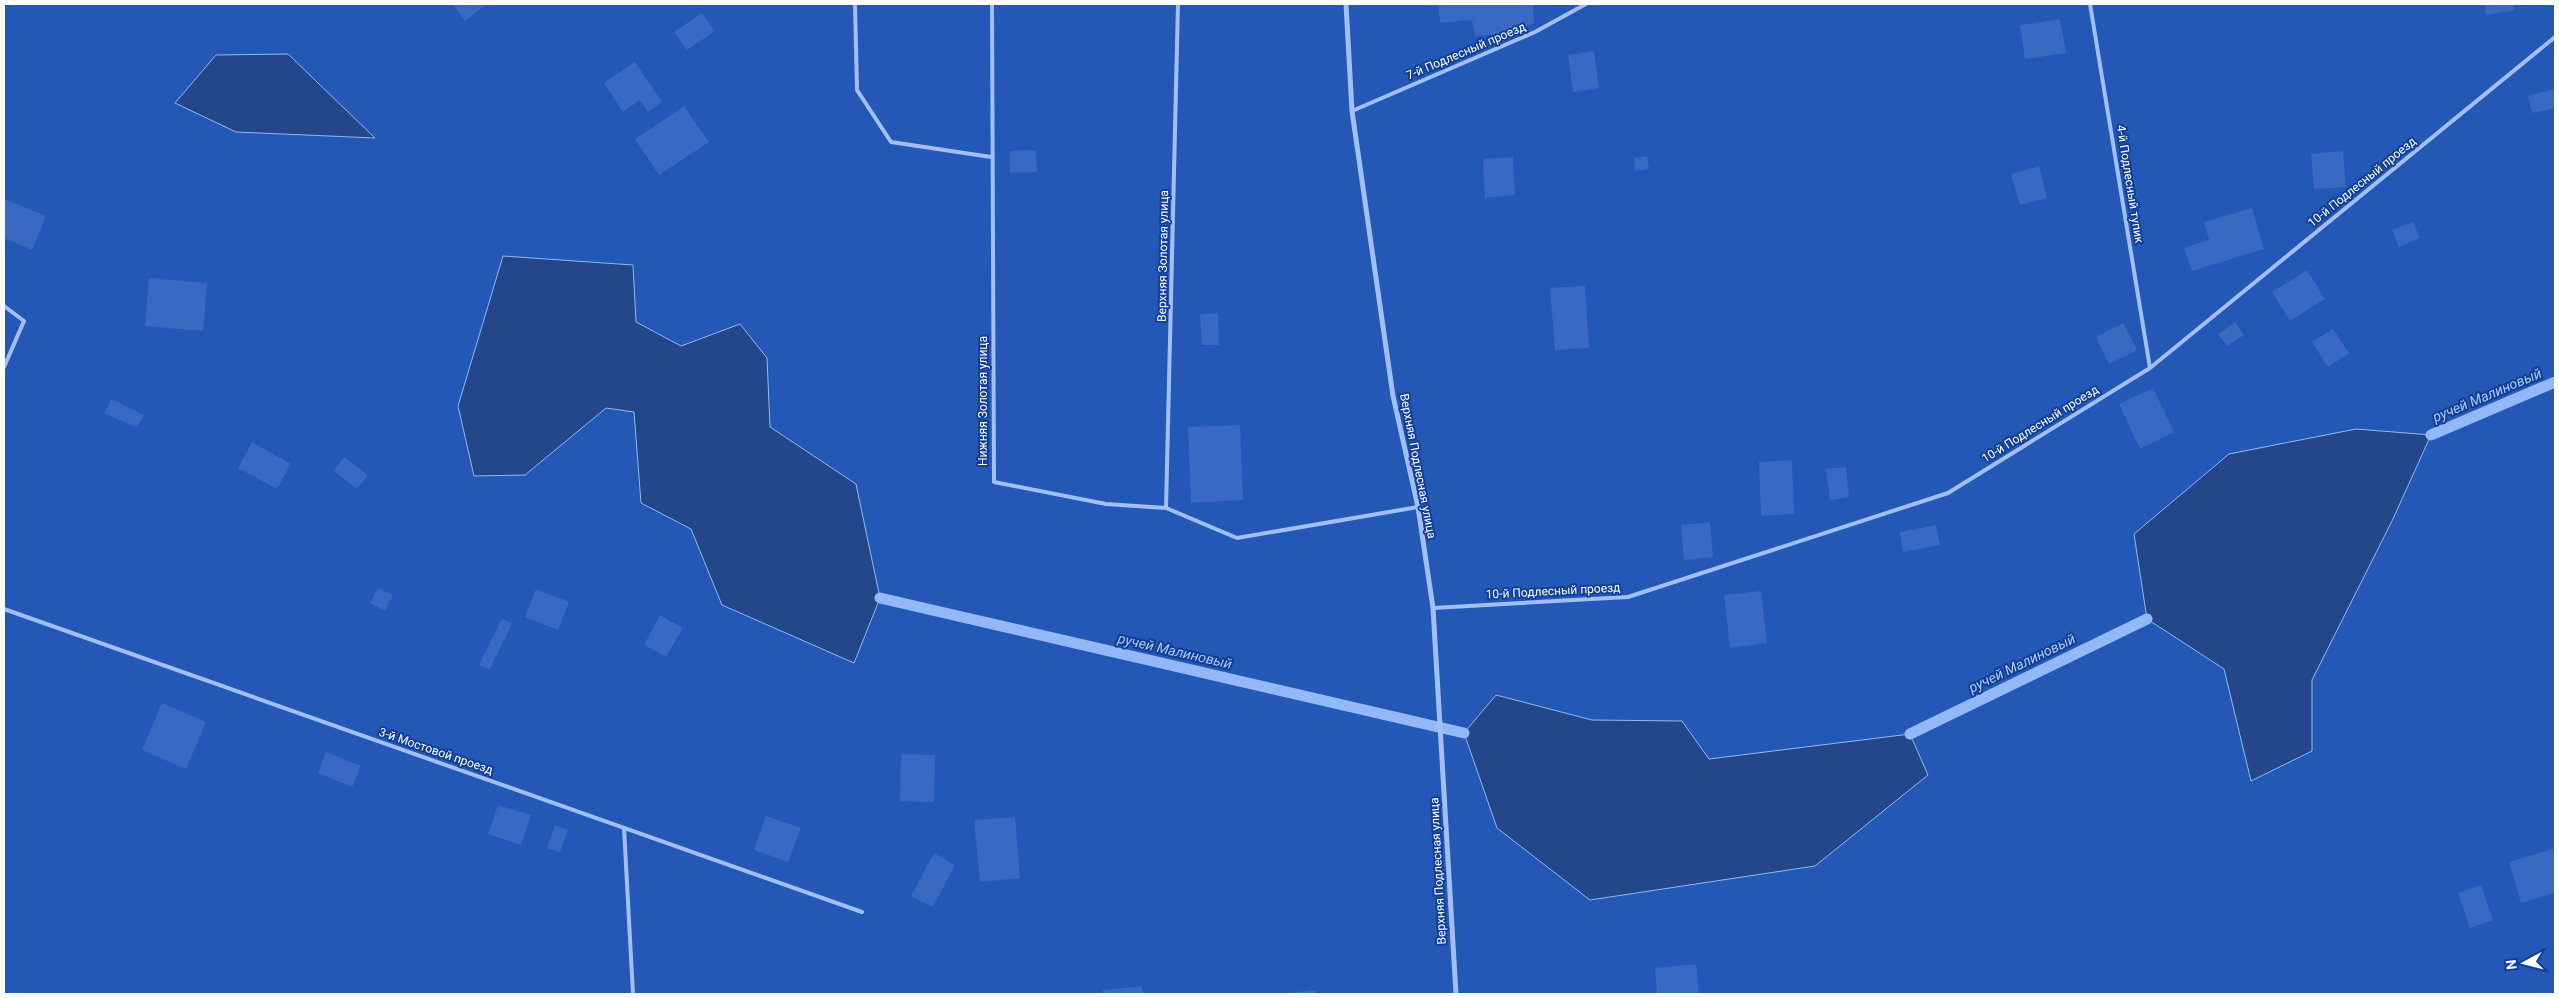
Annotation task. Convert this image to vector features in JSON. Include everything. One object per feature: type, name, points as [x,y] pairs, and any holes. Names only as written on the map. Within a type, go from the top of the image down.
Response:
[{"type":"street","name":"Верхняя Подлесная улица","points":[[1346,4],[1352,111],[1393,396],[1418,507],[1432,608],[1456,994]]},
{"type":"lane","points":[[855,4],[858,90],[891,142],[991,157]]},
{"type":"lane","name":"Нижняя Золотая улица","points":[[992,4],[991,157],[994,482],[1106,504],[1166,508],[1237,538],[1418,507]]},
{"type":"lane","name":"Верхняя Золотая улица","points":[[1166,508],[1178,4]]},
{"type":"lane","name":"7-й Подлесный проезд","points":[[1352,111],[1535,32],[1586,4]]},
{"type":"lane","name":"4-й Подлесный тупик","points":[[2090,4],[2150,368]]},
{"type":"lane","name":"10-й Подлесный проезд","points":[[1432,608],[1628,597],[1948,493],[2150,368],[2555,37]]},
{"type":"lane","points":[[4,306],[24,321],[4,367]]},
{"type":"lane","name":"3-й Мостовой проезд","points":[[4,609],[862,912]]},
{"type":"lane","points":[[624,828],[633,994]]},
{"type":"shaded area","points":[[4,4],[2555,4],[2555,994],[4,994]]},
{"type":"shaded area","points":[[288,54],[375,138],[236,132],[175,103],[216,55]]},
{"type":"shaded area","points":[[503,256],[633,265],[636,322],[681,346],[740,324],[767,358],[770,427],[856,484],[880,598],[854,663],[722,605],[691,529],[641,503],[634,412],[606,408],[525,475],[474,476],[458,406]]},
{"type":"shaded area","points":[[2356,429],[2431,435],[2392,521],[2312,680],[2312,751],[2251,781],[2224,669],[2147,619],[2134,534],[2229,454]]},
{"type":"shaded area","points":[[1496,695],[1592,720],[1682,721],[1709,759],[1910,734],[1928,775],[1815,866],[1590,900],[1497,828],[1464,733]]},
{"type":"building","points":[[453,4],[487,4],[465,21]]},
{"type":"building","points":[[1438,4],[1533,4],[1534,23],[1507,34],[1475,36],[1472,20],[1440,23]]},
{"type":"building","points":[[2485,4],[2514,4],[2515,10],[2486,15]]},
{"type":"building","points":[[702,13],[715,31],[687,50],[674,32]]},
{"type":"building","points":[[2060,19],[2066,53],[2025,59],[2020,25]]},
{"type":"building","points":[[1594,51],[1599,88],[1573,92],[1568,55]]},
{"type":"building","points":[[635,62],[662,102],[648,112],[640,100],[623,112],[604,83]]},
{"type":"building","points":[[2555,89],[2555,108],[2532,113],[2528,96]]},
{"type":"building","points":[[684,106],[709,142],[659,175],[635,139]]},
{"type":"building","points":[[1036,150],[1037,172],[1010,173],[1010,151]]},
{"type":"building","points":[[2343,151],[2346,187],[2314,189],[2311,154]]},
{"type":"building","points":[[1647,156],[1649,169],[1635,171],[1634,158]]},
{"type":"building","points":[[1513,157],[1515,195],[1485,198],[1483,159]]},
{"type":"building","points":[[2039,166],[2047,198],[2020,205],[2011,174]]},
{"type":"building","points":[[4,199],[46,216],[32,250],[4,238]]},
{"type":"building","points":[[2252,208],[2264,249],[2192,271],[2184,248],[2209,240],[2204,222]]},
{"type":"building","points":[[2413,222],[2420,238],[2399,247],[2392,230]]},
{"type":"building","points":[[2307,270],[2325,299],[2290,321],[2272,292]]},
{"type":"building","points":[[149,278],[207,283],[203,331],[145,326]]},
{"type":"building","points":[[1585,286],[1589,348],[1555,350],[1550,288]]},
{"type":"building","points":[[1218,313],[1219,345],[1202,345],[1200,314]]},
{"type":"building","points":[[2235,322],[2244,335],[2227,346],[2218,334]]},
{"type":"building","points":[[2123,323],[2137,350],[2109,364],[2096,337]]},
{"type":"building","points":[[2333,329],[2349,353],[2328,367],[2312,342]]},
{"type":"building","points":[[2153,388],[2174,432],[2140,449],[2119,404]]},
{"type":"building","points":[[111,399],[144,415],[137,428],[104,413]]},
{"type":"building","points":[[1240,425],[1243,500],[1191,503],[1188,427]]},
{"type":"building","points":[[252,442],[291,464],[277,489],[238,468]]},
{"type":"building","points":[[344,457],[368,475],[357,489],[334,471]]},
{"type":"building","points":[[1792,460],[1794,514],[1761,516],[1759,462]]},
{"type":"building","points":[[1846,467],[1849,497],[1830,500],[1826,469]]},
{"type":"building","points":[[1710,522],[1713,557],[1684,560],[1681,525]]},
{"type":"building","points":[[1936,525],[1940,545],[1903,552],[1900,532]]},
{"type":"building","points":[[378,588],[393,595],[385,611],[370,603]]},
{"type":"building","points":[[536,589],[569,602],[558,630],[525,617]]},
{"type":"building","points":[[1761,591],[1767,643],[1730,648],[1724,595]]},
{"type":"building","points":[[660,615],[683,628],[666,657],[644,645]]},
{"type":"building","points":[[502,619],[512,624],[489,670],[479,665]]},
{"type":"building","points":[[162,703],[206,722],[186,769],[142,750]]},
{"type":"building","points":[[326,752],[361,766],[352,787],[318,773]]},
{"type":"building","points":[[901,754],[935,755],[934,802],[900,801]]},
{"type":"building","points":[[498,805],[531,815],[521,845],[488,834]]},
{"type":"building","points":[[766,816],[801,828],[788,862],[754,850]]},
{"type":"building","points":[[1015,817],[1020,878],[980,882],[974,820]]},
{"type":"building","points":[[555,825],[568,830],[560,852],[547,848]]},
{"type":"building","points":[[2553,849],[2555,857],[2555,893],[2521,903],[2509,862]]},
{"type":"building","points":[[934,853],[955,865],[933,907],[911,896]]},
{"type":"building","points":[[2481,885],[2493,920],[2470,928],[2458,893]]},
{"type":"building","points":[[1696,964],[1699,994],[1657,994],[1655,968]]},
{"type":"building","points":[[1142,986],[1143,994],[1103,994],[1103,990]]},
{"type":"building","points":[[1316,990],[1316,994],[1288,994],[1288,993]]},
{"type":"waterway","name":"ручей Малиновый","points":[[2431,435],[2555,382]]},
{"type":"waterway","name":"ручей Малиновый","points":[[880,598],[1464,733]]},
{"type":"waterway","name":"ручей Малиновый","points":[[1910,734],[2147,619]]}]
